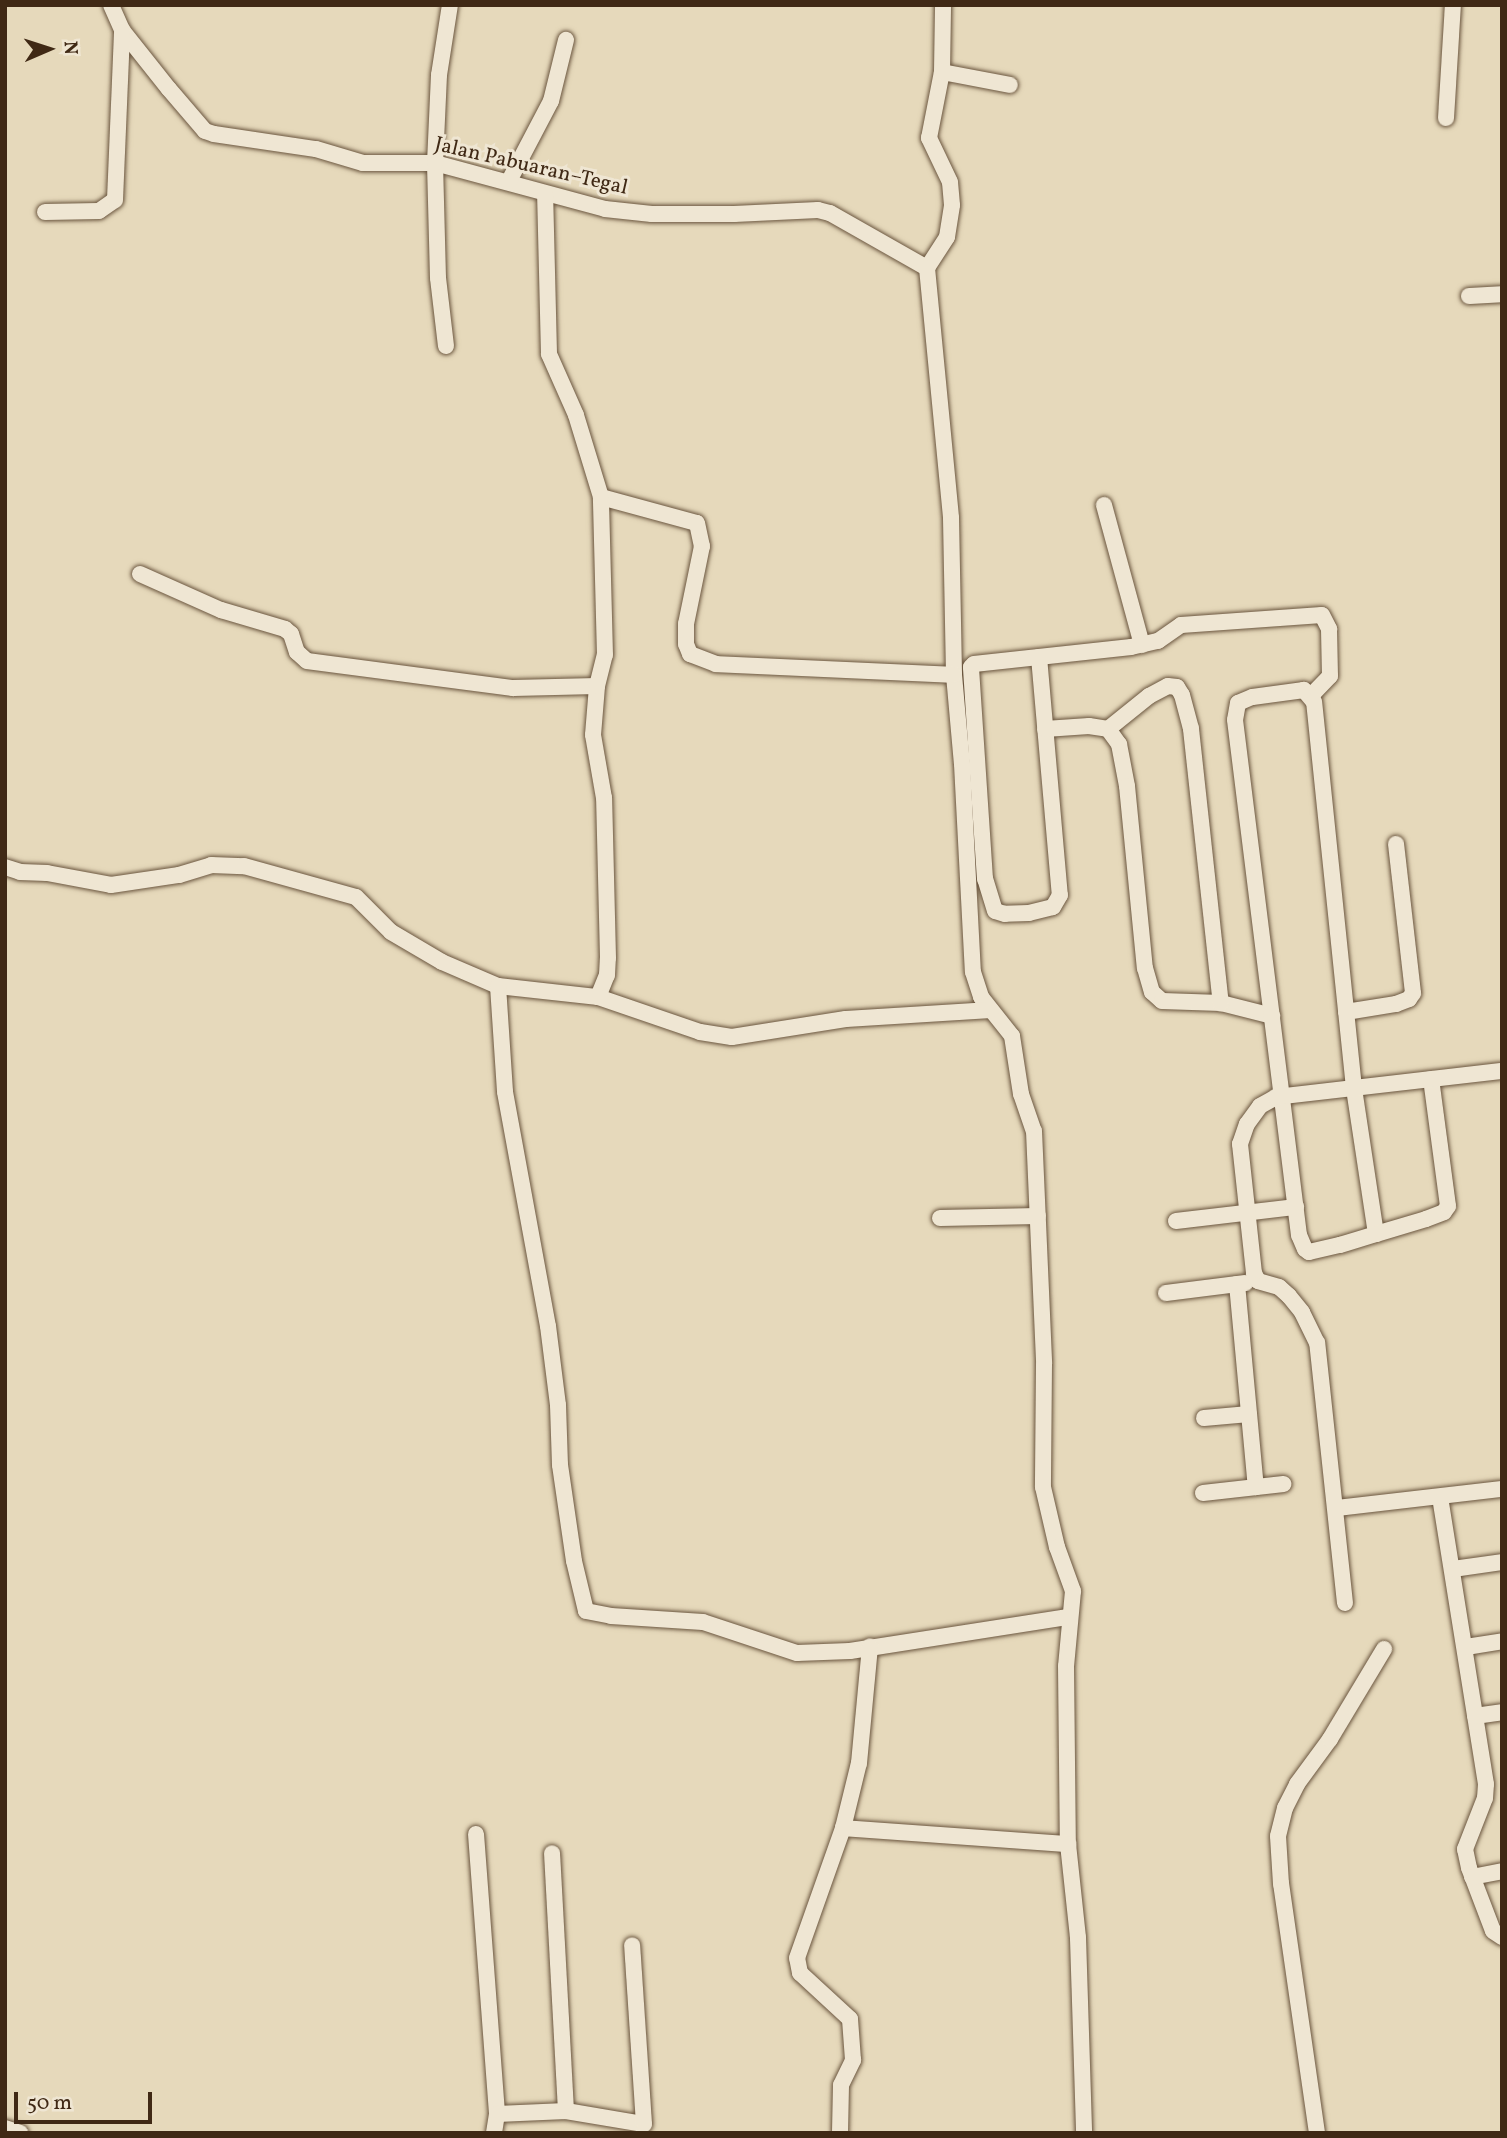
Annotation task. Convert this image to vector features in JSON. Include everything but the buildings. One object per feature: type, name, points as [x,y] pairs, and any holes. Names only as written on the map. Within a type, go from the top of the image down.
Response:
[{"type":"street","name":"Jalan Pabuaran–Tegal","points":[[111,5],[122,30],[205,131],[316,149],[363,163],[435,163],[605,209],[653,214],[818,210],[830,213],[927,268]]},
{"type":"street","points":[[446,346],[438,278],[435,163],[439,75],[450,5]]},
{"type":"street","points":[[943,5],[942,72],[929,138],[950,181],[952,205],[947,237],[927,268],[951,518],[954,675],[962,764],[973,972],[981,997],[1012,1037],[1021,1094],[1034,1131],[1044,1364],[1043,1487],[1057,1547],[1072,1583],[1073,1599],[1068,1617],[1066,1666],[1068,1844],[1078,1938],[1084,2133]]},
{"type":"street","points":[[1446,118],[1453,5]]},
{"type":"street","points":[[45,212],[99,211],[116,200],[122,30]]},
{"type":"street","points":[[509,181],[551,102],[566,40]]},
{"type":"street","points":[[942,72],[1010,85]]},
{"type":"street","points":[[545,194],[549,354],[576,415],[601,498],[605,655],[597,687],[593,735],[604,798],[608,958],[607,975],[598,997]]},
{"type":"street","points":[[1469,296],[1502,294]]},
{"type":"street","points":[[601,498],[697,523],[702,546],[686,624],[686,644],[690,654],[716,664],[954,675]]},
{"type":"street","points":[[1104,505],[1142,645]]},
{"type":"street","points":[[140,574],[221,610],[285,629],[291,634],[297,652],[307,661],[513,688],[597,687]]},
{"type":"street","points":[[1039,657],[1060,895],[1053,907],[1028,913],[995,911],[985,879],[971,667],[974,664],[1142,645],[1158,641],[1181,625],[1322,615],[1329,629],[1330,676],[1311,696]]},
{"type":"street","points":[[1108,729],[1149,696],[1168,686],[1177,687],[1182,695],[1191,729],[1221,1003]]},
{"type":"street","points":[[1376,1234],[1354,1088],[1311,696],[1304,690],[1252,697],[1238,703],[1235,720],[1299,1236],[1309,1252],[1376,1234],[1444,1212],[1448,1206],[1431,1079]]},
{"type":"street","points":[[1045,729],[1089,726],[1108,729],[1119,744],[1127,786],[1145,968],[1152,992],[1161,1002],[1221,1003],[1272,1016]]},
{"type":"street","points":[[1346,1012],[1396,1003],[1409,999],[1413,993],[1396,844]]},
{"type":"street","points":[[5,867],[20,872],[47,873],[111,884],[179,876],[211,865],[244,866],[356,897],[391,932],[442,962],[498,986],[598,997],[700,1032],[732,1037],[846,1019],[991,1010]]},
{"type":"street","points":[[498,986],[505,1092],[548,1326],[558,1405],[560,1465],[574,1561],[586,1611],[703,1622],[797,1653],[870,1647],[1068,1617]]},
{"type":"street","points":[[1258,1281],[1247,1214],[1240,1144],[1247,1124],[1260,1106],[1282,1096],[1431,1079],[1501,1075]]},
{"type":"street","points":[[1176,1221],[1296,1207]]},
{"type":"street","points":[[940,1218],[1038,1216]]},
{"type":"street","points":[[1166,1293],[1258,1281],[1279,1287],[1302,1312],[1317,1343],[1337,1508],[1345,1603]]},
{"type":"street","points":[[1237,1284],[1256,1487]]},
{"type":"street","points":[[1204,1418],[1249,1414]]},
{"type":"street","points":[[1203,1493],[1283,1484]]},
{"type":"street","points":[[1337,1508],[1502,1489]]},
{"type":"street","points":[[1440,1497],[1475,1716],[1494,1783],[1485,1798],[1465,1849],[1472,1877],[1493,1931],[1502,1937]]},
{"type":"street","points":[[1452,1569],[1502,1562]]},
{"type":"street","points":[[1465,1647],[1502,1642]]},
{"type":"street","points":[[840,2133],[841,2085],[853,2060],[854,2039],[850,2019],[800,1973],[797,1958],[843,1828],[859,1763],[870,1647]]},
{"type":"street","points":[[1317,2133],[1281,1885],[1278,1836],[1284,1808],[1297,1784],[1330,1739],[1384,1649]]},
{"type":"street","points":[[1475,1716],[1502,1712]]},
{"type":"street","points":[[843,1828],[1068,1844]]},
{"type":"street","points":[[476,1834],[496,2114],[494,2133]]},
{"type":"street","points":[[552,1853],[566,2111]]},
{"type":"street","points":[[1472,1877],[1502,1871]]},
{"type":"street","points":[[496,2114],[566,2111],[644,2124],[632,1945]]},
{"type":"street","points":[[5,2127],[20,2133]]}]
